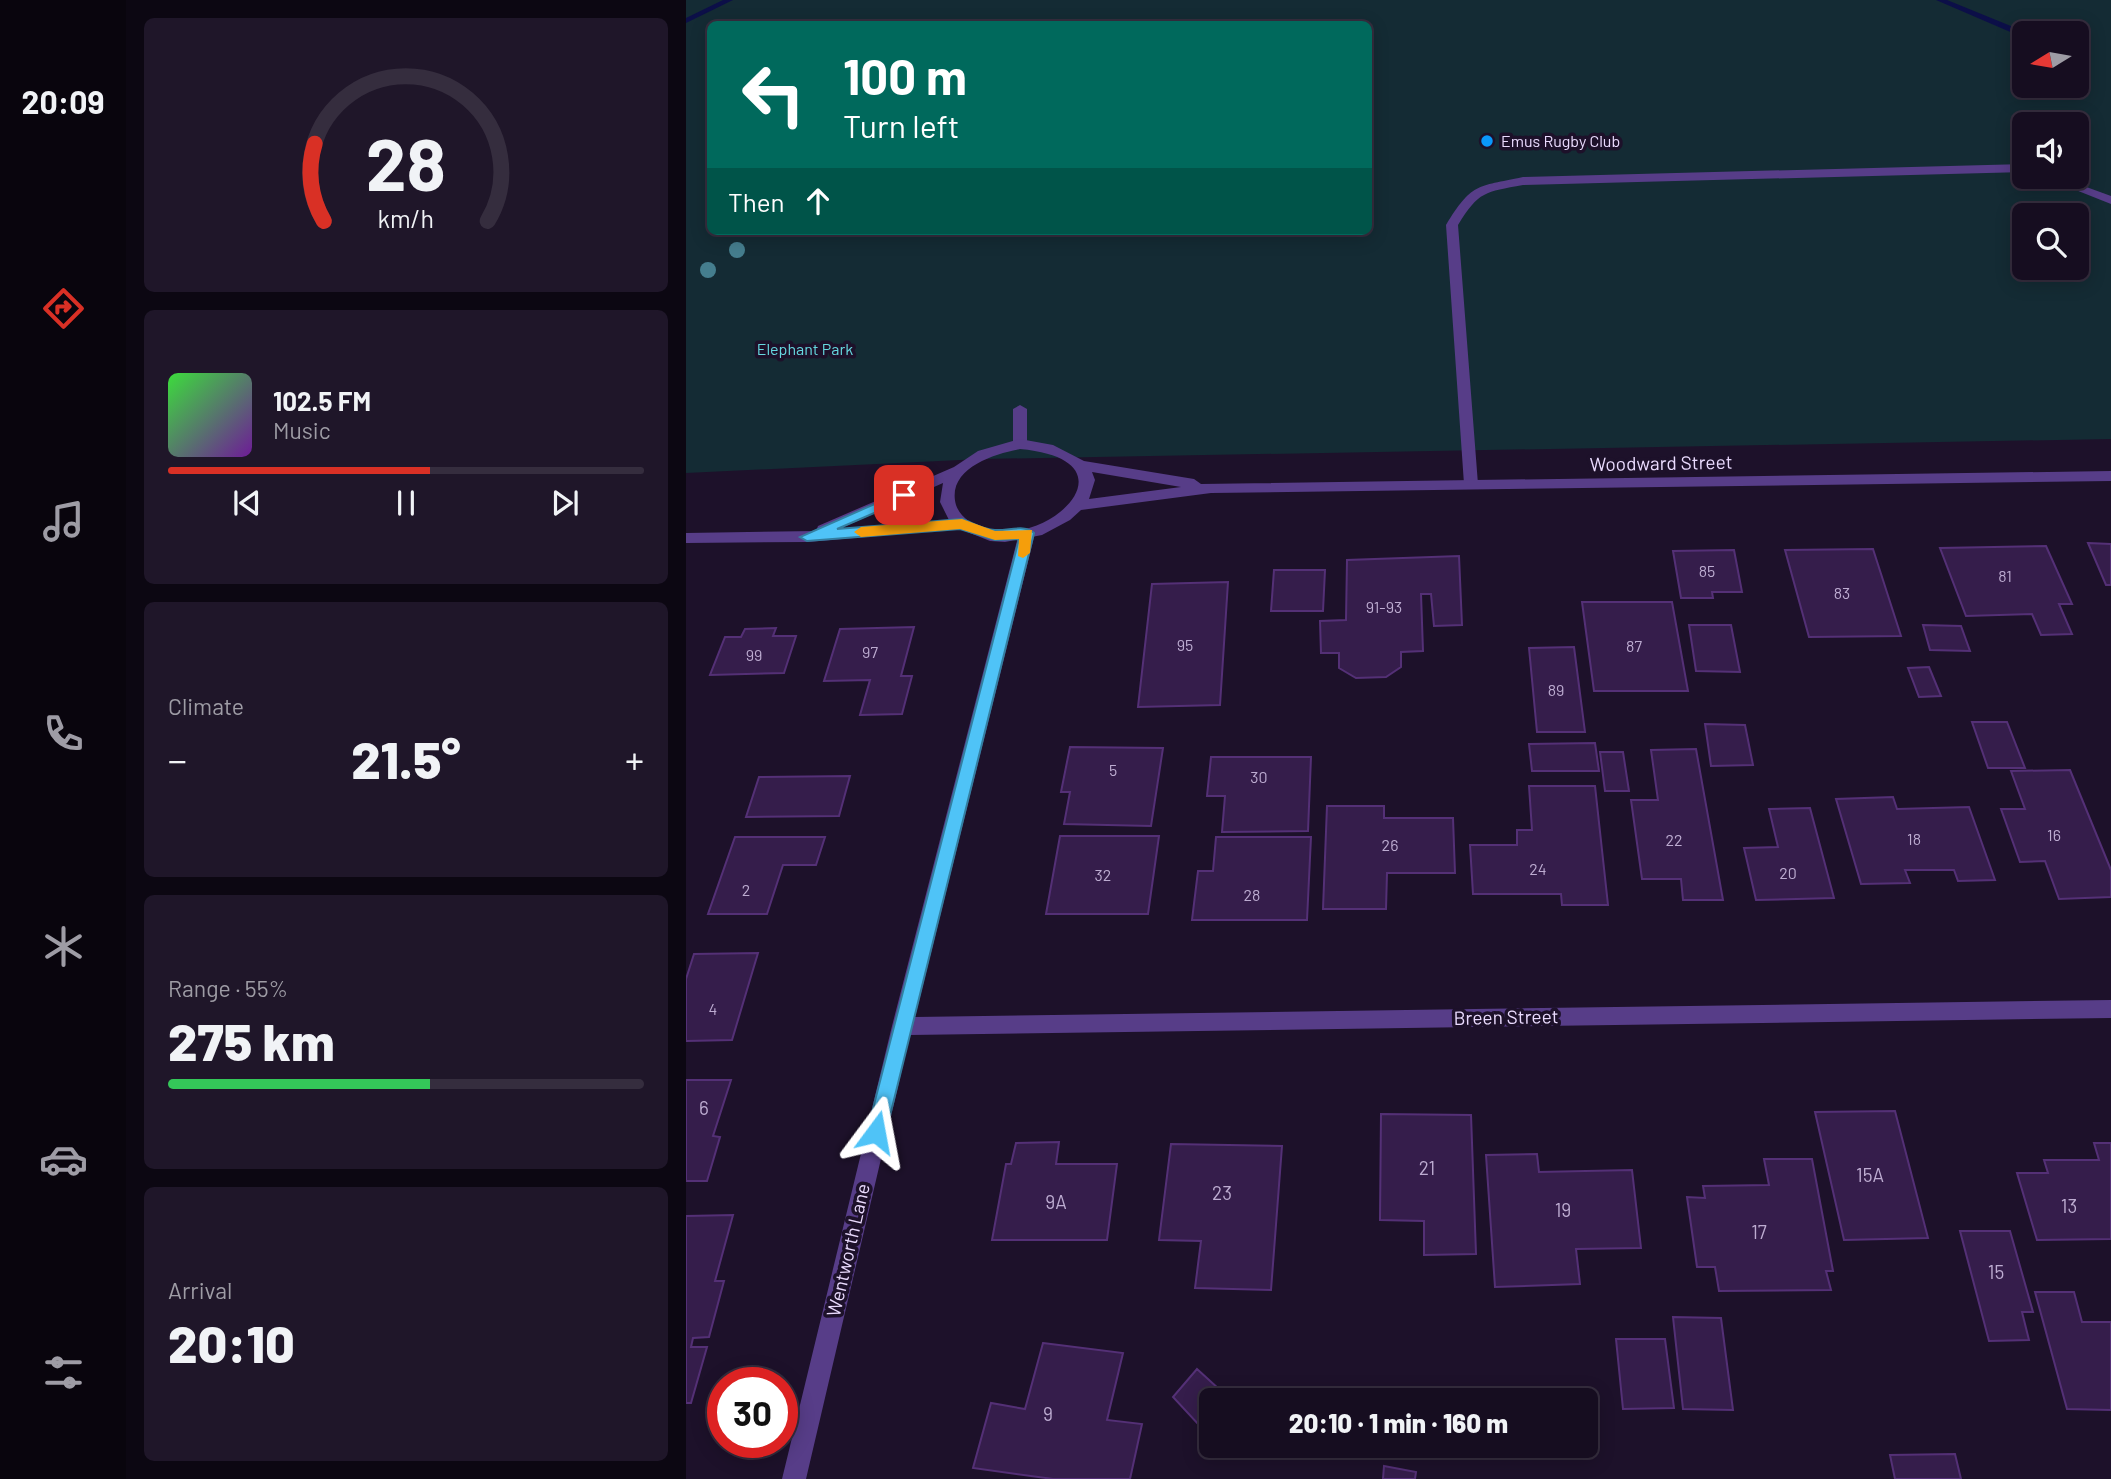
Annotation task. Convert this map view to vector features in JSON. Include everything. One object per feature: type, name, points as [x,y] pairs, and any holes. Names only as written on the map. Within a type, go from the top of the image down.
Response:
[{"type":"street","points":[[1471,484],[1452,225],[1468,199],[1484,189],[1522,181],[1596,177],[2012,168]]},
{"type":"street","points":[[2081,189],[2111,200]]},
{"type":"street","points":[[1020,409],[1020,444]]},
{"type":"street","points":[[807,537],[959,471],[985,453],[1020,444],[1055,448],[1080,465],[1086,483],[1078,505],[1055,523],[1027,533],[995,535],[977,532],[962,524],[950,511],[947,496],[959,471]]},
{"type":"street","name":"Woodward Street","points":[[1080,465],[1212,488]]},
{"type":"street","name":"Woodward Street","points":[[1078,505],[1212,488],[2111,476]]},
{"type":"street","points":[[686,538],[807,537],[962,524]]},
{"type":"street","name":"Wentworth Lane","points":[[794,1479],[902,1026],[1027,533]]},
{"type":"street","name":"Breen Street","points":[[902,1026],[2111,1009]]},
{"type":"green space","name":"Elephant Park","points":[[686,0],[2111,0],[2111,439],[981,459],[686,473]]},
{"type":"building","points":[[2088,543],[2111,544],[2111,585],[2106,585]]},
{"type":"building","points":[[2046,546],[2072,604],[2059,604],[2072,634],[2041,635],[2032,614],[1966,616],[1940,548]]},
{"type":"building","points":[[1873,549],[1901,636],[1809,637],[1785,550]]},
{"type":"building","points":[[1734,550],[1742,592],[1712,592],[1713,598],[1681,598],[1673,551]]},
{"type":"building","points":[[1459,556],[1462,625],[1434,626],[1431,594],[1421,594],[1423,651],[1401,652],[1401,667],[1386,677],[1356,678],[1339,668],[1339,653],[1321,653],[1320,621],[1346,620],[1347,560]]},
{"type":"building","points":[[1274,570],[1325,570],[1323,611],[1271,611]]},
{"type":"building","points":[[1228,582],[1220,705],[1138,707],[1152,584]]},
{"type":"building","points":[[1582,602],[1672,602],[1688,691],[1594,691]]},
{"type":"building","points":[[1689,625],[1731,625],[1740,672],[1696,671]]},
{"type":"building","points":[[1923,625],[1961,626],[1970,651],[1930,650]]},
{"type":"building","points":[[914,627],[901,676],[912,676],[902,714],[860,715],[870,680],[824,681],[840,629]]},
{"type":"building","points":[[776,628],[773,636],[796,636],[784,673],[710,675],[725,637],[741,637],[745,629]]},
{"type":"building","points":[[1574,647],[1585,732],[1537,732],[1529,648]]},
{"type":"building","points":[[1929,667],[1941,696],[1919,697],[1908,668]]},
{"type":"building","points":[[1972,722],[2007,722],[2025,768],[1988,768]]},
{"type":"building","points":[[1705,724],[1745,725],[1753,765],[1711,766]]},
{"type":"building","points":[[1595,743],[1599,771],[1532,771],[1529,744]]},
{"type":"building","points":[[1070,747],[1163,748],[1151,826],[1064,824],[1070,792],[1061,792]]},
{"type":"building","points":[[1696,749],[1723,900],[1683,900],[1681,879],[1642,879],[1631,800],[1658,800],[1651,750]]},
{"type":"building","points":[[1600,752],[1623,752],[1629,791],[1605,791]]},
{"type":"building","points":[[1211,757],[1311,757],[1308,831],[1222,832],[1225,796],[1207,796]]},
{"type":"building","points":[[2070,770],[2111,870],[2111,897],[2059,899],[2045,861],[2020,862],[2001,809],[2025,809],[2011,771]]},
{"type":"building","points":[[850,776],[839,816],[746,817],[759,777]]},
{"type":"building","points":[[1529,786],[1595,786],[1608,905],[1562,905],[1561,894],[1473,894],[1470,845],[1517,845],[1517,830],[1532,830]]},
{"type":"building","points":[[1893,797],[1897,809],[1969,807],[1995,880],[1958,881],[1954,870],[1905,870],[1910,883],[1861,884],[1836,799]]},
{"type":"building","points":[[1327,806],[1384,806],[1384,818],[1453,818],[1455,873],[1387,873],[1386,909],[1323,909]]},
{"type":"building","points":[[1810,808],[1834,898],[1756,900],[1744,848],[1778,847],[1769,809]]},
{"type":"building","points":[[1060,836],[1159,836],[1148,914],[1046,914]]},
{"type":"building","points":[[735,837],[825,837],[816,865],[783,865],[767,914],[708,914]]},
{"type":"building","points":[[1216,837],[1311,837],[1307,920],[1192,920],[1198,871],[1213,871]]},
{"type":"building","points":[[758,953],[732,1040],[686,1041],[686,979],[694,954]]},
{"type":"building","points":[[686,1080],[731,1080],[713,1136],[720,1137],[707,1181],[686,1181]]},
{"type":"building","points":[[1895,1111],[1928,1238],[1844,1240],[1815,1112]]},
{"type":"building","points":[[1381,1114],[1471,1115],[1476,1254],[1424,1255],[1424,1221],[1380,1220]]},
{"type":"building","points":[[1059,1142],[1056,1164],[1117,1164],[1107,1240],[992,1240],[1006,1164],[1011,1164],[1016,1143]]},
{"type":"building","points":[[2094,1143],[2111,1143],[2111,1239],[2037,1240],[2017,1173],[2048,1173],[2044,1160],[2099,1160]]},
{"type":"building","points":[[1171,1144],[1282,1146],[1271,1290],[1195,1288],[1201,1241],[1159,1240]]},
{"type":"building","points":[[1537,1154],[1539,1172],[1632,1170],[1641,1248],[1576,1249],[1580,1284],[1495,1287],[1486,1155]]},
{"type":"building","points":[[1764,1159],[1812,1159],[1833,1271],[1826,1271],[1831,1290],[1719,1291],[1715,1267],[1697,1267],[1687,1197],[1705,1198],[1703,1186],[1769,1185]]},
{"type":"building","points":[[733,1215],[715,1281],[724,1281],[709,1337],[693,1338],[691,1347],[707,1347],[691,1403],[686,1403],[686,1216]]},
{"type":"building","points":[[1960,1231],[2010,1231],[2033,1312],[2022,1312],[2029,1340],[1989,1341]]},
{"type":"building","points":[[2035,1292],[2074,1292],[2082,1322],[2111,1322],[2111,1410],[2067,1409]]},
{"type":"building","points":[[1673,1317],[1721,1318],[1733,1410],[1683,1409]]},
{"type":"building","points":[[1616,1339],[1665,1339],[1674,1408],[1623,1409]]},
{"type":"building","points":[[1043,1343],[1123,1353],[1107,1420],[1142,1424],[1130,1479],[1053,1479],[973,1468],[991,1403],[1025,1409]]},
{"type":"building","points":[[1197,1369],[1218,1388],[1199,1388],[1199,1425],[1173,1397]]},
{"type":"building","points":[[1955,1454],[1961,1479],[1895,1479],[1890,1455]]},
{"type":"building","points":[[1384,1466],[1416,1472],[1415,1479],[1383,1479]]},
{"type":"waterway","points":[[686,21],[729,0]]},
{"type":"waterway","points":[[1940,0],[2012,30]]},
{"type":"slow traffic","points":[[861,532],[962,524],[977,532],[995,535],[1027,533],[1023,553]]},
{"type":"place","name":"Emus Rugby Club","points":[[1487,141]]},
{"type":"route","points":[[876,1132],[1027,533],[995,535],[977,532],[962,524],[807,537],[904,495]]}]
